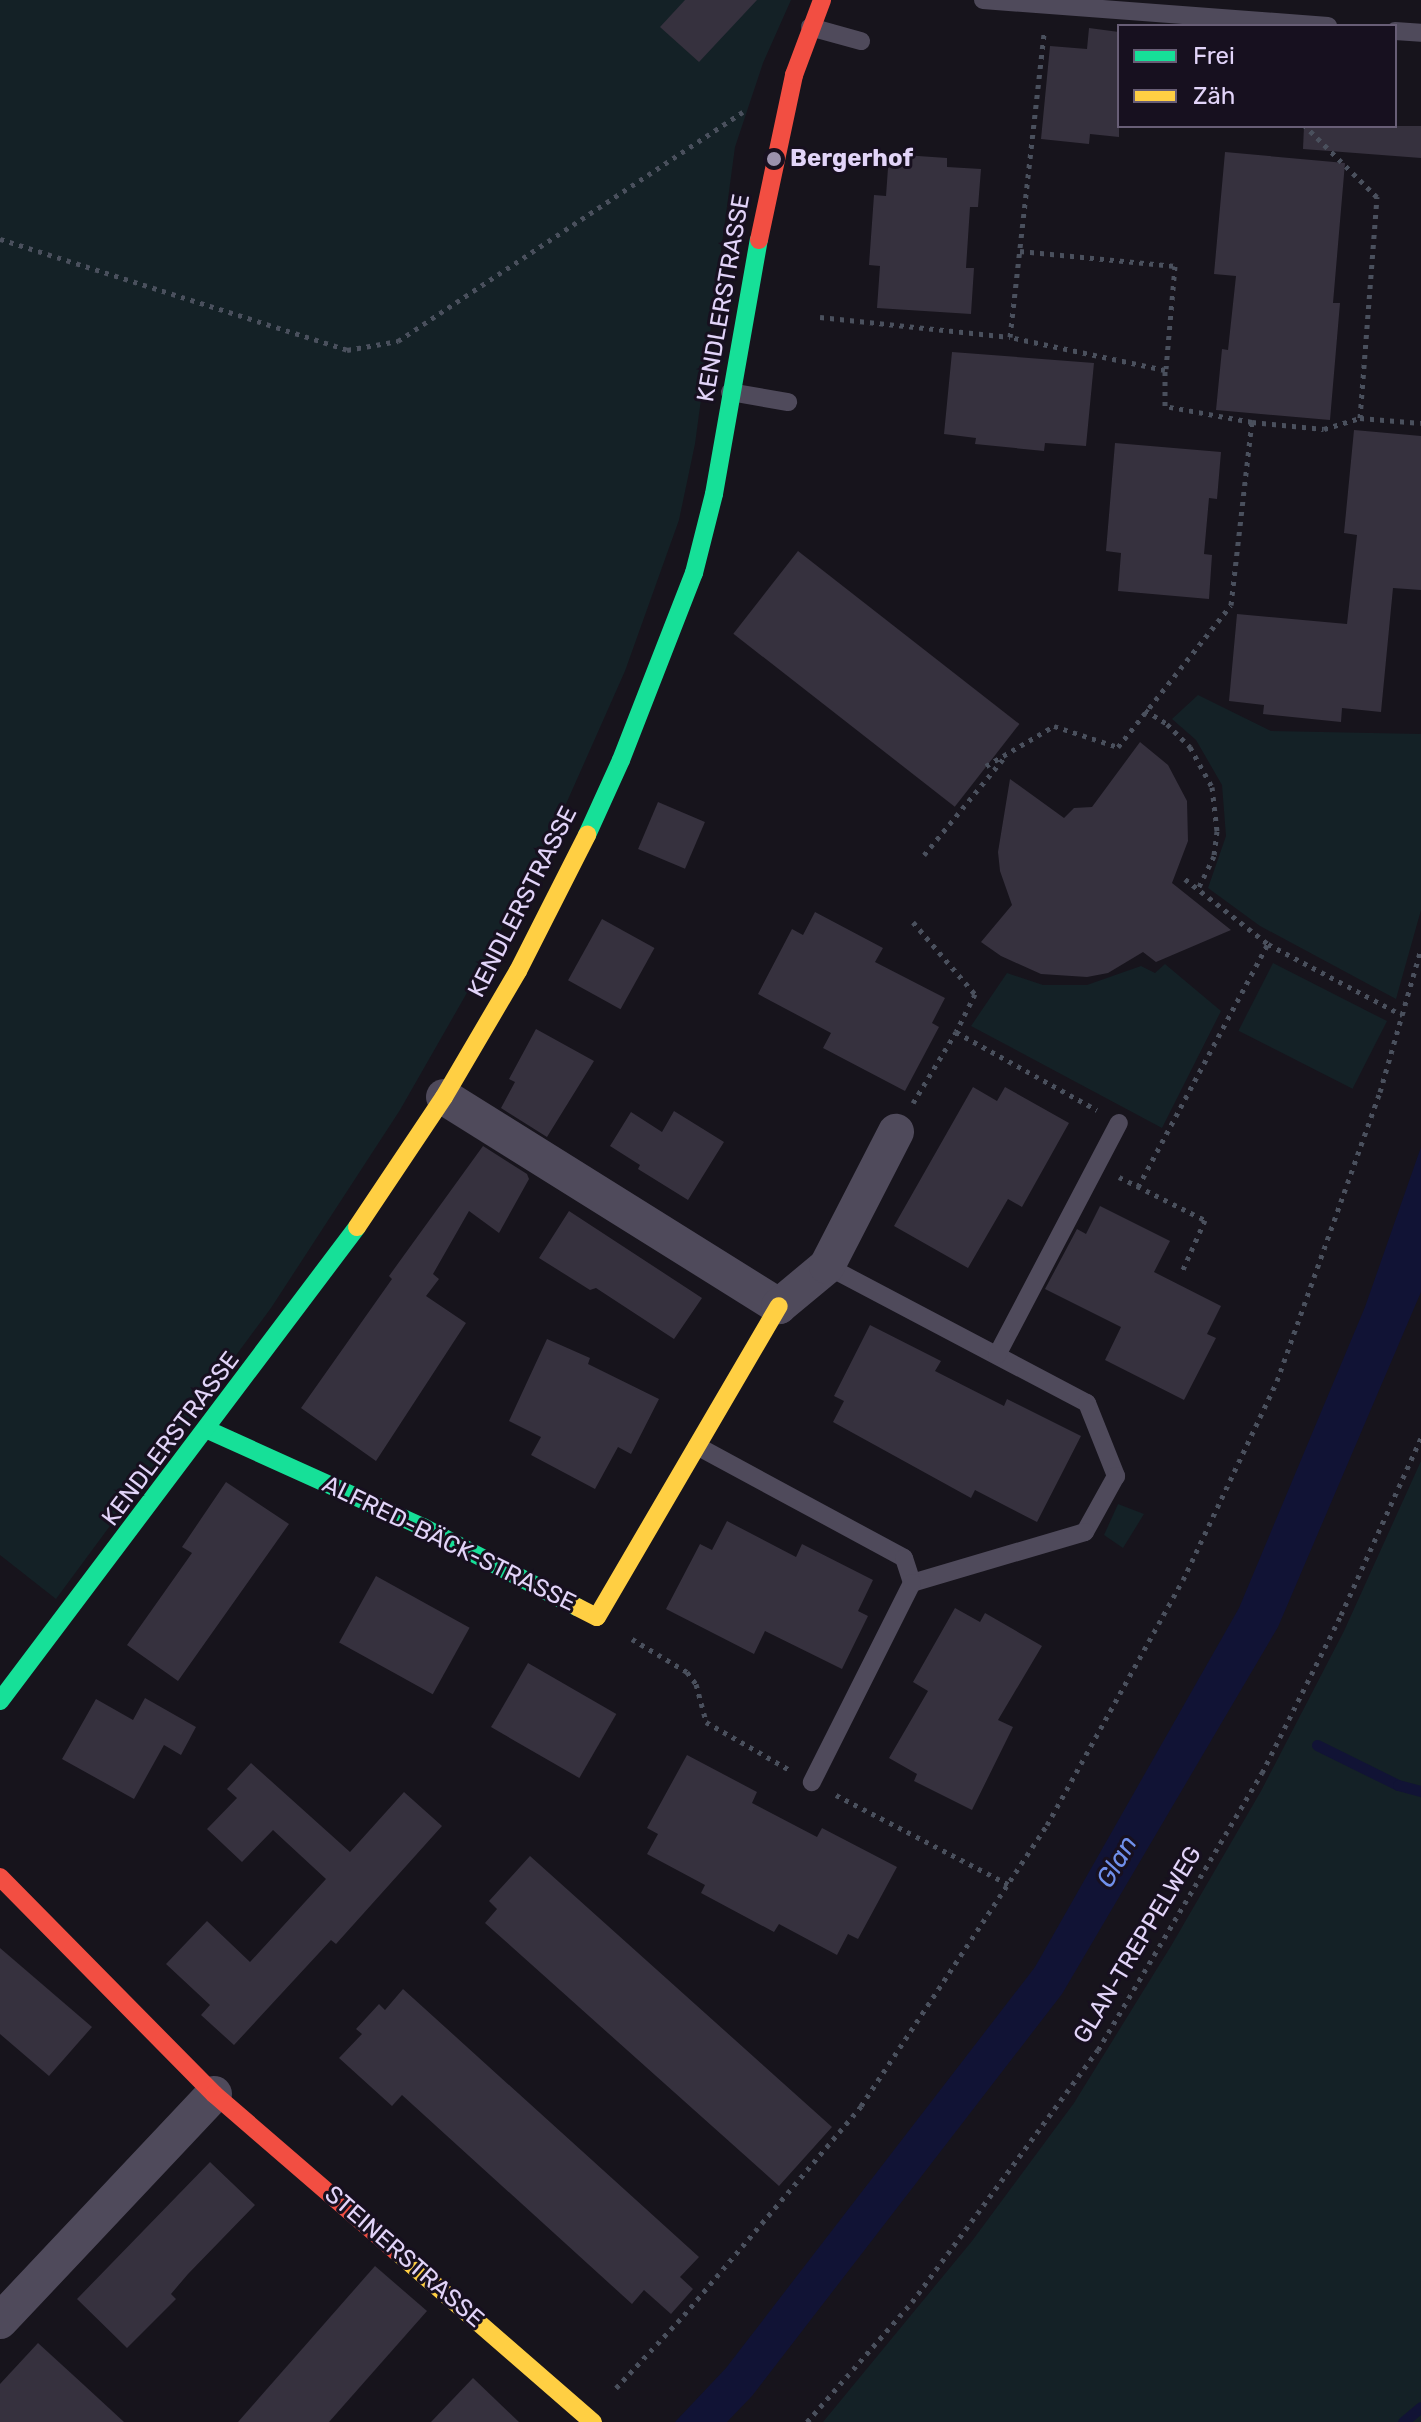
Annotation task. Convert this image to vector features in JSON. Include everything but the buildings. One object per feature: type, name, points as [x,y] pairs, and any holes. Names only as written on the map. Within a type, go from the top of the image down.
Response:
[{"type":"street","name":"KENDLERSTRASSE","points":[[0,1701],[334,1262],[444,1097],[525,957],[583,845],[621,760],[694,573],[714,494],[774,159],[794,75],[822,0]]},
{"type":"street","points":[[444,1097],[779,1306]]},
{"type":"street","name":"ALFRED-BÄCK-STRASSE","points":[[208,1430],[423,1527],[597,1617],[779,1306],[827,1266],[896,1132]]},
{"type":"street","name":"STEINERSTRASSE","points":[[0,1877],[214,2094],[591,2420]]},
{"type":"street","points":[[0,2321],[214,2094]]},
{"type":"lane","points":[[983,0],[1301,24]]},
{"type":"lane","points":[[810,27],[861,41]]},
{"type":"lane","points":[[1397,31],[1421,33]]},
{"type":"lane","points":[[730,392],[788,402]]},
{"type":"lane","points":[[997,1355],[1119,1123]]},
{"type":"lane","points":[[827,1266],[1087,1403],[1116,1476],[1085,1532],[912,1583]]},
{"type":"lane","points":[[697,1446],[904,1558],[912,1583],[812,1782]]},
{"type":"path","points":[[1010,337],[1047,5]]},
{"type":"path","points":[[0,239],[347,350],[398,341],[739,113],[754,109]]},
{"type":"path","points":[[1307,128],[1377,197],[1360,418]]},
{"type":"path","points":[[1020,251],[1175,266],[1165,370],[1165,406],[1252,422],[1324,429],[1360,418],[1421,423]]},
{"type":"path","points":[[820,317],[1010,337],[1165,370]]},
{"type":"path","points":[[986,766],[1054,726],[1118,747],[1231,605],[1252,422]]},
{"type":"path","points":[[1145,710],[1167,724],[1190,747],[1212,787],[1217,831],[1214,856],[1198,889]]},
{"type":"path","points":[[924,855],[1007,754]]},
{"type":"path","points":[[1185,879],[1268,944],[1402,1015]]},
{"type":"path","points":[[896,1132],[975,994],[913,922]]},
{"type":"path","points":[[1138,1187],[1268,944]]},
{"type":"path","points":[[591,2420],[861,2106],[1047,1825],[1183,1580],[1277,1381],[1380,1092],[1421,949]]},
{"type":"path","points":[[956,1032],[1119,1123]]},
{"type":"path","points":[[1097,1166],[1205,1220],[1181,1274]]},
{"type":"path","name":"GLAN-TREPPELWEG","points":[[807,2422],[912,2302],[1098,2050],[1262,1773],[1341,1615],[1421,1438]]},
{"type":"shaded area","points":[[0,0],[791,0],[763,63],[735,147],[695,444],[679,520],[625,671],[562,813],[480,970],[400,1110],[271,1308],[56,1599],[0,1555]]},
{"type":"shaded area","points":[[1198,695],[1271,731],[1421,734],[1421,910],[1396,999],[1260,926],[1208,888],[1226,836],[1222,785],[1196,740],[1172,719]]},
{"type":"shaded area","points":[[1273,963],[1387,1021],[1353,1089],[1238,1031]]},
{"type":"shaded area","points":[[1165,964],[1221,1011],[1162,1128],[971,1026],[1007,973],[1043,985],[1087,985],[1141,966],[1155,973]]},
{"type":"shaded area","points":[[1421,1461],[1421,2422],[823,2422],[972,2241],[1074,2103],[1171,1946],[1261,1791],[1344,1631]]},
{"type":"shaded area","points":[[1118,1504],[1144,1514],[1123,1548],[1104,1535]]},
{"type":"water","name":"Glan","points":[[1421,1147],[1421,1292],[1278,1627],[1062,1994],[752,2396],[727,2422],[675,2422],[726,2368],[1035,1967],[1239,1608],[1365,1307]]},
{"type":"waterway","points":[[1317,1745],[1398,1785],[1421,1791]]},
{"type":"waterway","points":[[1403,2422],[1421,2407]]},
{"type":"traffic: fast","points":[[587,835],[621,760],[694,573],[714,494],[759,240]]},
{"type":"traffic: fast","points":[[0,1701],[357,1227]]},
{"type":"traffic: fast","points":[[208,1430],[423,1527],[577,1607]]},
{"type":"traffic: slow","points":[[357,1227],[444,1097],[518,971],[587,835]]},
{"type":"traffic: slow","points":[[577,1607],[597,1617],[779,1306]]},
{"type":"traffic: slow","points":[[396,2251],[593,2422]]},
{"type":"traffic: jam","points":[[759,240],[794,75],[822,0]]},
{"type":"traffic: jam","points":[[0,1877],[214,2094],[396,2251]]},
{"type":"place","name":"Bergerhof","points":[[774,159]]}]
